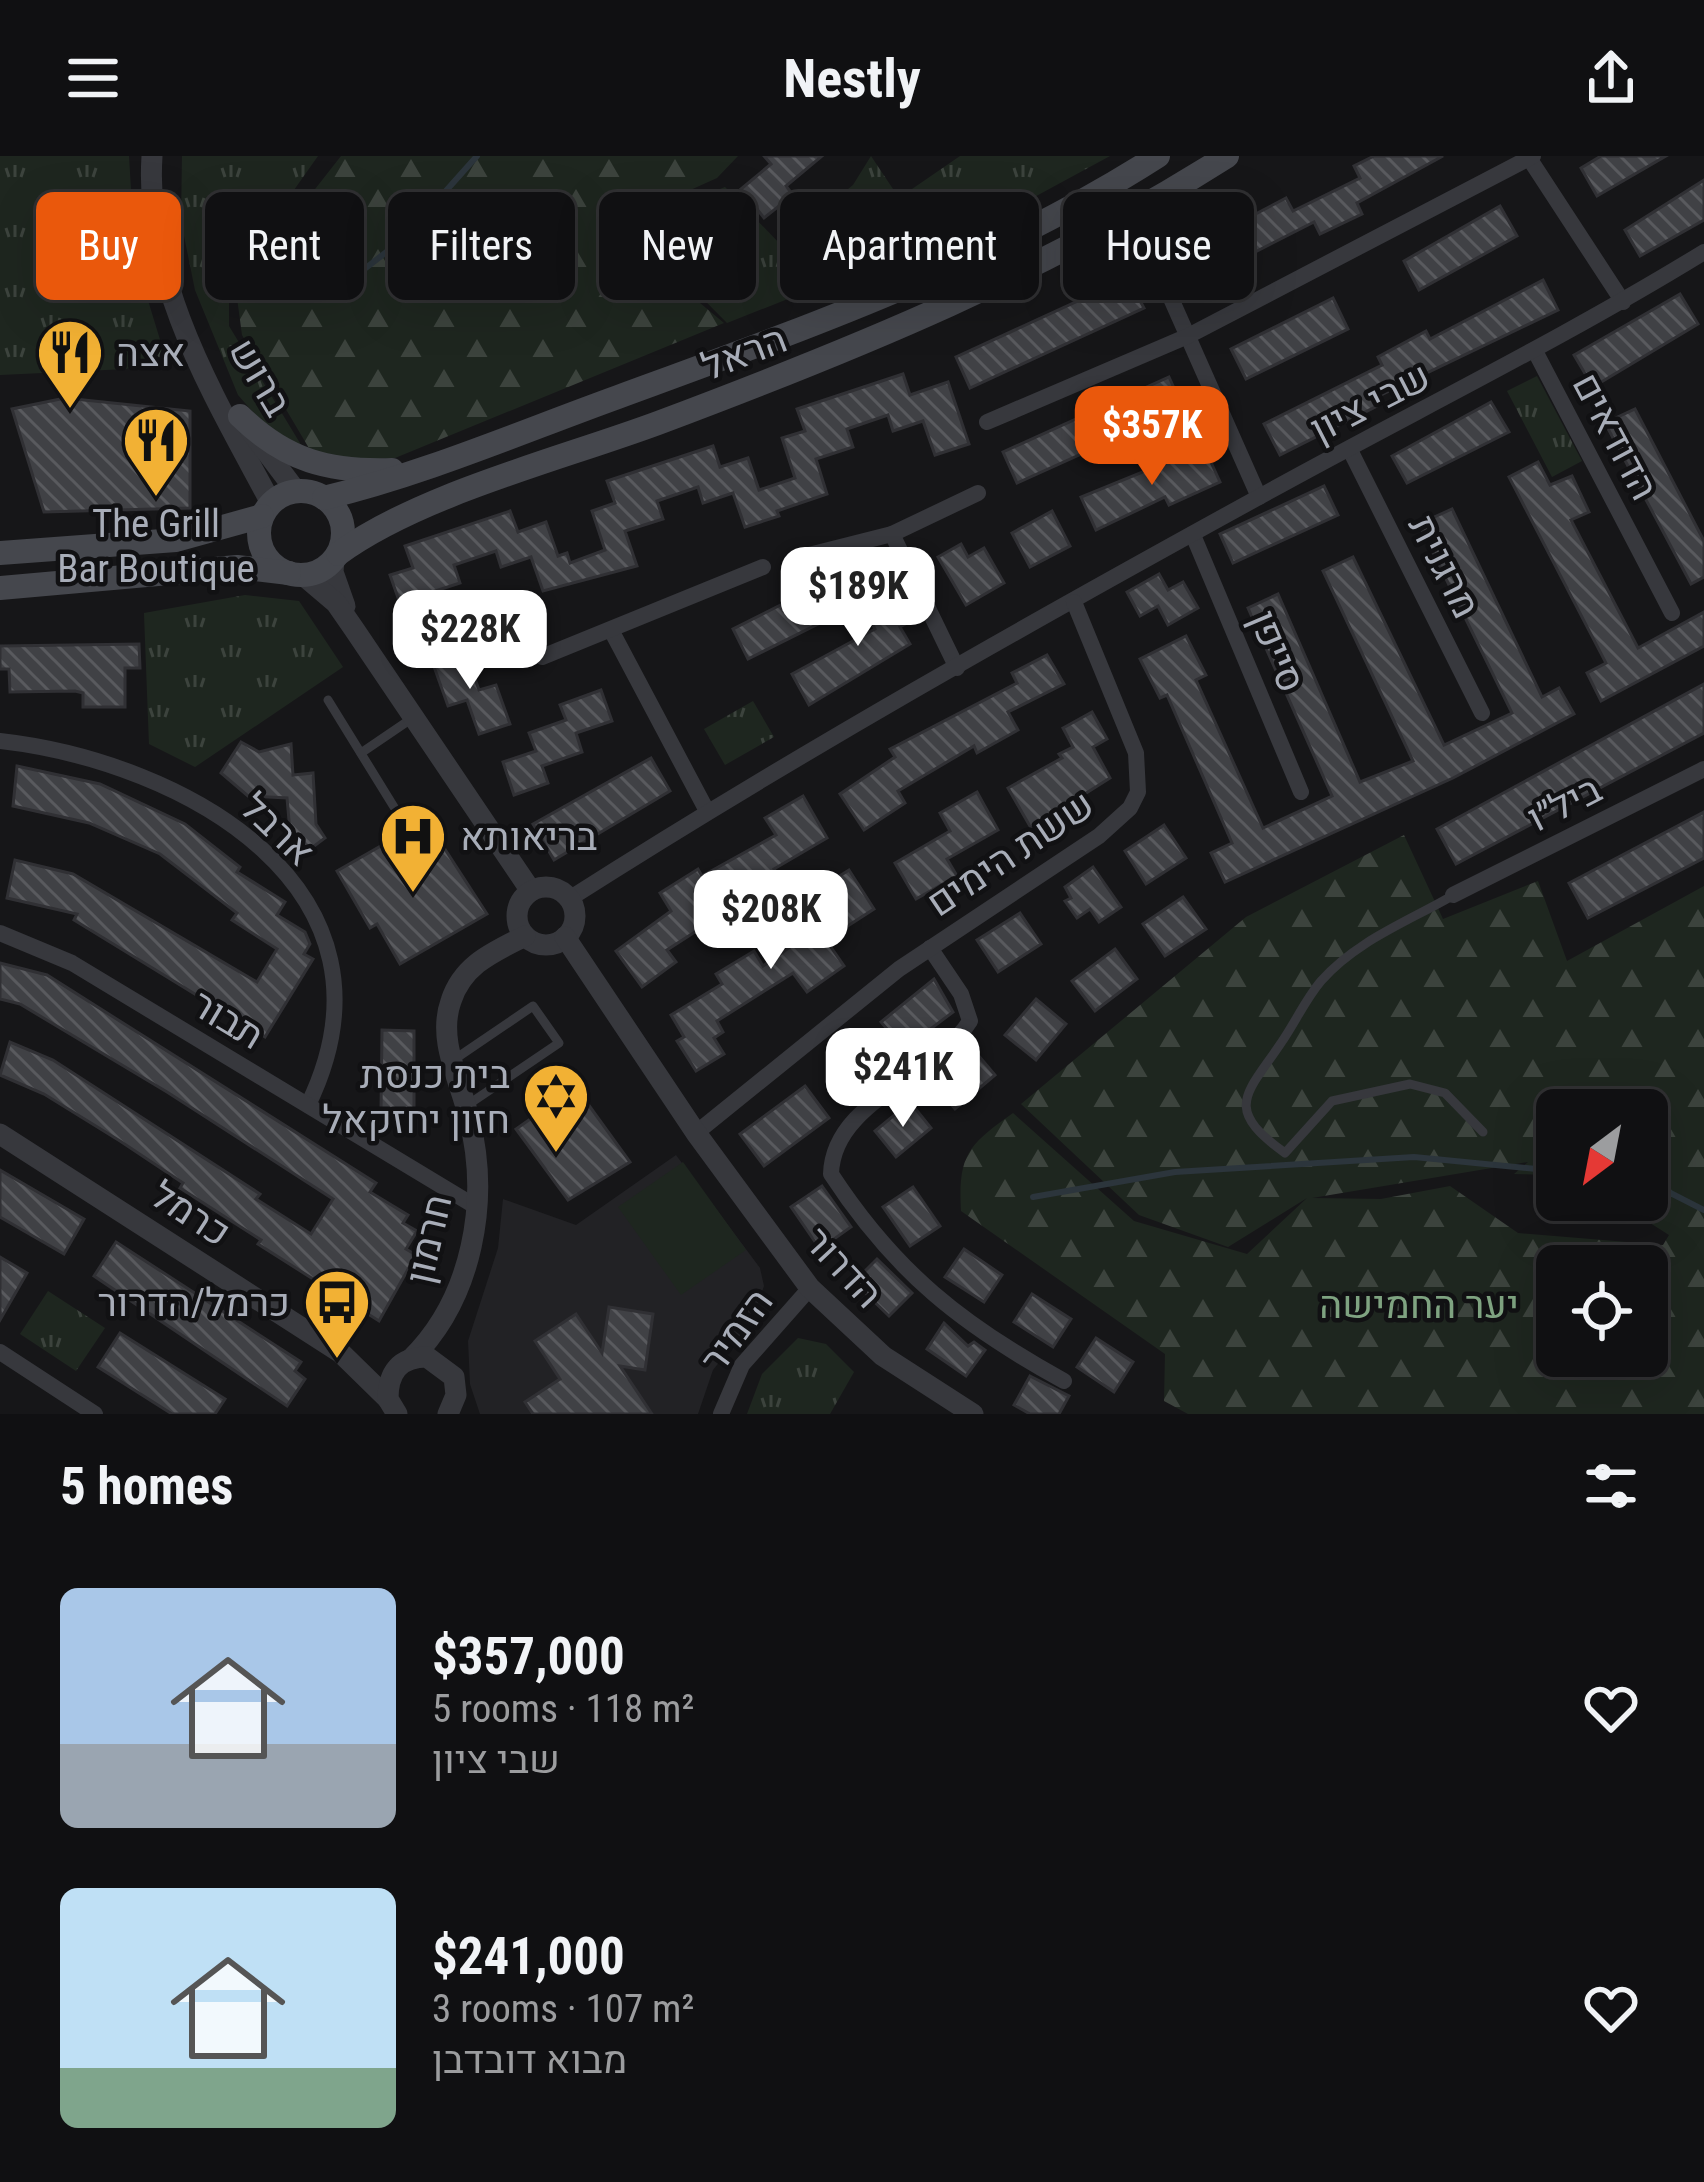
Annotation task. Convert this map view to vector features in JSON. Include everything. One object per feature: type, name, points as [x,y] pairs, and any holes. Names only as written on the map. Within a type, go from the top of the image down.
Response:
[{"type":"main road","name":"הראל","points":[[324,498],[419,470],[776,340],[993,249],[1159,156]]},
{"type":"main road","name":"הראל","points":[[1170,192],[1227,156]]},
{"type":"main road","name":"הראל","points":[[336,556],[418,511],[794,372],[1012,280],[1063,253]]},
{"type":"main road","points":[[241,416],[297,460],[330,468],[419,470]]},
{"type":"main road","points":[[0,553],[176,540],[266,510],[296,491],[324,498],[343,529],[336,556],[296,574],[237,567],[0,587]]},
{"type":"main road","points":[[266,510],[260,544],[266,556],[296,574]]},
{"type":"street","name":"ברוש","points":[[152,156],[153,192]]},
{"type":"street","points":[[986,422],[1188,336],[1531,157],[1623,302]]},
{"type":"street","name":"שבי ציון","points":[[569,899],[707,811],[957,668],[1259,497],[1536,353],[1704,252]]},
{"type":"street","name":"ברוש","points":[[172,300],[241,416],[296,491]]},
{"type":"street","name":"ברוש","points":[[172,300],[266,510]]},
{"type":"street","points":[[1172,300],[1259,497]]},
{"type":"street","name":"הדודאים","points":[[1536,353],[1672,613]]},
{"type":"street","name":"מרגנית","points":[[1349,450],[1482,712]]},
{"type":"street","points":[[805,556],[892,534],[979,493]]},
{"type":"street","points":[[892,534],[957,668]]},
{"type":"street","name":"סייפן","points":[[1193,535],[1301,792]]},
{"type":"street","points":[[336,556],[336,585],[355,629]]},
{"type":"street","points":[[542,657],[763,566]]},
{"type":"street","points":[[296,574],[336,603],[531,891]]},
{"type":"street","name":"ששת הימים","points":[[696,1133],[930,948],[1118,822],[1138,792],[1136,753],[1074,602]]},
{"type":"street","points":[[611,630],[707,811]]},
{"type":"street","name":"ארבל","points":[[0,740],[65,752],[160,781],[205,804],[271,859],[322,934],[336,977],[332,1048],[308,1105]]},
{"type":"street","name":"ביל״ו","points":[[1453,896],[1704,769]]},
{"type":"street","points":[[551,888],[569,899],[574,914],[565,937],[545,945],[526,936],[517,913],[531,891],[551,888]]},
{"type":"street","name":"תבור","points":[[0,933],[71,963],[478,1208]]},
{"type":"street","name":"חרמון","points":[[454,1399],[447,1313],[478,1208],[477,1150],[452,1061],[447,1021],[457,987],[480,959],[526,936]]},
{"type":"street","name":"הדרור","points":[[565,937],[696,1133],[810,1288],[883,1356],[973,1414]]},
{"type":"street","points":[[930,948],[961,994],[970,1021],[922,1070],[869,1107],[844,1134],[834,1149],[831,1174],[864,1225],[927,1292],[1005,1349],[1064,1381]]},
{"type":"street","name":"כרמל","points":[[0,1134],[341,1353],[373,1365],[437,1360],[454,1399]]},
{"type":"street","name":"הזמיר","points":[[721,1414],[742,1364],[810,1288]]},
{"type":"street","name":"חרמון","points":[[393,1409],[388,1382],[447,1313]]},
{"type":"street","points":[[0,1352],[95,1414]]},
{"type":"street","name":"כרמל","points":[[341,1353],[393,1409]]},
{"type":"lane","points":[[328,700],[394,807]]},
{"type":"lane","points":[[361,753],[412,718]]},
{"type":"lane","points":[[1453,896],[1374,938],[1324,977],[1255,1073],[1245,1103],[1255,1130],[1285,1153],[1332,1101],[1410,1084],[1445,1093],[1483,1132]]},
{"type":"lane","points":[[452,1061],[533,1006],[559,1043],[466,1106]]},
{"type":"shaded area","points":[[676,1155],[760,1268],[764,1286],[752,1321],[713,1370],[698,1414],[480,1414],[470,1384],[468,1341],[498,1248],[503,1199],[576,1225]]},
{"type":"green space","points":[[0,156],[129,156],[131,192],[36,192],[36,300],[148,300],[165,356],[126,369],[0,375]]},
{"type":"green space","points":[[182,156],[318,156],[293,192],[205,192],[205,300],[229,300],[229,326],[309,458],[267,428],[238,395],[195,290],[181,221]]},
{"type":"green space","points":[[341,156],[738,156],[717,178],[686,192],[599,192],[599,300],[696,300],[724,323],[395,458],[344,461],[313,455],[242,335],[237,300],[364,300],[364,192],[313,192]]},
{"type":"green space","points":[[871,156],[895,192],[844,192]]},
{"type":"green space","points":[[960,156],[1110,156],[1039,195],[908,192]]},
{"type":"green space","points":[[756,219],[780,244],[780,300],[785,300],[727,323],[704,300],[756,300]]},
{"type":"green space","points":[[1537,376],[1582,461],[1552,477],[1507,391]]},
{"type":"green space","points":[[245,595],[299,601],[343,667],[195,767],[149,744],[144,613]]},
{"type":"green space","points":[[753,701],[774,737],[725,765],[704,729]]},
{"type":"green space","name":"יער החמישה","points":[[1404,835],[1443,919],[1538,881],[1567,961],[1704,886],[1704,1414],[1188,1414],[1164,1401],[1165,1354],[961,1211],[962,1177],[969,1153],[1013,1113],[1134,1221],[1247,1254],[1307,1198],[1228,1247],[1139,1215],[1021,1104],[1246,917]]},
{"type":"green space","points":[[683,1162],[746,1250],[681,1295],[618,1207]]},
{"type":"green space","points":[[48,1291],[105,1328],[76,1371],[20,1334]]},
{"type":"green space","points":[[798,1338],[826,1344],[854,1372],[830,1414],[747,1414],[762,1374]]},
{"type":"building","points":[[764,156],[822,156],[786,186],[791,192],[780,192],[780,205],[764,218],[756,208],[756,192],[741,189],[771,164]]},
{"type":"building","points":[[1374,156],[1443,156],[1357,203],[1362,214],[1320,234],[1314,222],[1254,253],[1254,215],[1286,198],[1293,211],[1360,178],[1354,166]]},
{"type":"building","points":[[1601,156],[1666,156],[1597,196],[1581,168]]},
{"type":"building","points":[[1704,180],[1704,220],[1640,256],[1625,230]]},
{"type":"building","points":[[1500,206],[1517,236],[1419,290],[1404,261]]},
{"type":"building","points":[[1543,280],[1558,310],[1377,397],[1381,404],[1280,455],[1264,424],[1382,365],[1378,357],[1426,331],[1430,339]]},
{"type":"building","points":[[1680,294],[1698,324],[1593,387],[1574,355]]},
{"type":"building","points":[[1333,298],[1348,329],[1246,379],[1231,349]]},
{"type":"building","points":[[1080,300],[1140,300],[1144,308],[970,388],[956,357]]},
{"type":"building","points":[[903,374],[910,395],[948,382],[969,444],[935,455],[923,421],[893,431],[888,415],[847,429],[853,447],[816,459],[827,494],[777,511],[779,516],[745,527],[733,493],[703,503],[698,487],[657,501],[663,519],[625,531],[637,566],[543,591],[531,557],[501,567],[496,551],[454,565],[460,583],[423,595],[435,630],[403,641],[395,618],[404,615],[390,575],[413,568],[405,546],[510,511],[518,532],[546,522],[558,556],[567,553],[570,563],[605,550],[592,511],[615,503],[607,481],[713,446],[720,467],[748,458],[759,490],[795,478],[782,438],[805,431],[797,409]]},
{"type":"building","points":[[1169,377],[1183,408],[1017,483],[1003,452]]},
{"type":"building","points":[[65,398],[190,411],[190,508],[44,512],[12,409]]},
{"type":"building","points":[[1491,402],[1509,432],[1407,483],[1392,456]]},
{"type":"building","points":[[1635,409],[1704,541],[1704,577],[1691,584],[1605,423]]},
{"type":"building","points":[[1204,447],[1220,482],[1169,505],[1165,497],[1096,530],[1081,497]]},
{"type":"building","points":[[1538,462],[1550,485],[1572,476],[1589,512],[1571,520],[1638,648],[1704,612],[1704,646],[1601,701],[1587,673],[1606,663],[1509,477]]},
{"type":"building","points":[[1324,486],[1338,515],[1233,563],[1220,534]]},
{"type":"building","points":[[1452,509],[1542,697],[1559,688],[1574,714],[1453,778],[1225,882],[1211,853],[1232,843],[1167,695],[1160,698],[1140,659],[1186,636],[1206,675],[1196,680],[1263,828],[1332,796],[1248,608],[1278,594],[1360,782],[1413,761],[1323,571],[1353,557],[1444,745],[1512,713],[1419,524]]},
{"type":"building","points":[[1052,511],[1070,546],[1030,567],[1012,533]]},
{"type":"building","points":[[961,544],[968,557],[984,548],[1004,583],[966,605],[938,557]]},
{"type":"building","points":[[1159,574],[1168,590],[1183,582],[1198,608],[1168,625],[1158,606],[1140,616],[1127,592]]},
{"type":"building","points":[[892,586],[911,621],[900,627],[910,644],[809,705],[792,674],[875,629],[861,603]]},
{"type":"building","points":[[814,588],[830,618],[748,659],[733,629]]},
{"type":"building","points":[[139,644],[140,668],[125,668],[125,707],[83,707],[83,693],[75,691],[10,692],[9,669],[0,669],[0,646]]},
{"type":"building","points":[[465,650],[479,690],[496,685],[510,724],[479,734],[467,700],[448,706],[432,661]]},
{"type":"building","points":[[1047,655],[1064,684],[1008,712],[1018,730],[977,753],[974,746],[898,791],[905,803],[864,830],[840,794],[895,757],[890,749],[1017,683],[1012,673]]},
{"type":"building","points":[[1704,684],[1704,733],[1456,864],[1437,829]]},
{"type":"building","points":[[601,690],[612,721],[576,733],[582,752],[542,766],[548,783],[514,795],[503,762],[536,751],[529,733],[566,720],[560,705]]},
{"type":"building","points":[[1092,712],[1107,739],[1093,747],[1110,778],[1031,828],[1008,788],[1062,758],[1059,754],[1073,747],[1063,728]]},
{"type":"building","points":[[241,742],[259,752],[291,744],[293,775],[313,773],[316,824],[325,838],[305,853],[290,832],[287,798],[248,796],[221,773]]},
{"type":"building","points":[[651,758],[670,791],[554,860],[533,824]]},
{"type":"building","points":[[17,766],[100,784],[185,824],[240,867],[237,872],[285,902],[277,915],[305,932],[310,944],[304,954],[313,959],[265,1037],[74,920],[77,914],[7,898],[15,860],[73,874],[257,982],[277,949],[232,920],[237,913],[160,854],[89,823],[13,806]]},
{"type":"building","points":[[977,792],[998,830],[947,859],[957,876],[916,899],[895,863],[950,831],[940,813]]},
{"type":"building","points":[[803,796],[827,838],[774,869],[785,887],[747,908],[743,901],[667,950],[676,962],[642,987],[616,951],[671,911],[660,893],[698,869],[702,876],[776,835],[765,818]]},
{"type":"building","points":[[1704,812],[1704,858],[1588,918],[1569,883]]},
{"type":"building","name":"בריאותא","points":[[426,820],[487,914],[400,964],[377,924],[370,928],[337,871]]},
{"type":"building","points":[[1164,825],[1186,858],[1146,884],[1125,851]]},
{"type":"building","points":[[1093,867],[1121,907],[1099,922],[1090,909],[1077,918],[1065,901],[1071,898],[1065,887]]},
{"type":"building","points":[[849,870],[874,909],[826,940],[844,966],[807,992],[793,973],[717,1021],[723,1032],[714,1038],[724,1054],[696,1071],[677,1041],[684,1037],[671,1015],[722,984],[716,974],[754,951],[763,966],[831,918],[814,892]]},
{"type":"building","points":[[1183,897],[1206,929],[1165,956],[1143,924]]},
{"type":"building","points":[[1020,913],[1041,944],[998,972],[977,940]]},
{"type":"building","points":[[1115,949],[1137,979],[1095,1011],[1072,981]]},
{"type":"building","points":[[0,963],[47,975],[376,1183],[370,1192],[408,1215],[403,1223],[417,1231],[406,1249],[416,1255],[379,1321],[258,1244],[261,1240],[180,1188],[183,1183],[120,1141],[44,1094],[0,1075],[10,1042],[53,1060],[260,1194],[256,1199],[311,1234],[333,1199],[167,1092],[20,1004],[0,999]]},
{"type":"building","points":[[934,979],[953,1012],[904,1049],[881,1022]]},
{"type":"building","points":[[1036,999],[1066,1024],[1036,1060],[1005,1035]]},
{"type":"building","points":[[382,1030],[414,1031],[414,1110],[381,1110]]},
{"type":"building","points":[[858,1039],[881,1067],[859,1083],[837,1055]]},
{"type":"building","points":[[972,1048],[995,1075],[955,1109],[932,1082]]},
{"type":"building","points":[[805,1086],[829,1118],[764,1166],[740,1134]]},
{"type":"building","name":"בית כנסת חזון יחזקאל","points":[[585,1100],[630,1162],[568,1200],[516,1129],[553,1103],[563,1116]]},
{"type":"building","points":[[910,1102],[931,1128],[896,1157],[875,1131]]},
{"type":"building","points":[[0,1170],[84,1219],[64,1254],[0,1217]]},
{"type":"building","points":[[822,1186],[851,1227],[820,1249],[791,1207]]},
{"type":"building","points":[[913,1187],[940,1226],[910,1246],[883,1207]]},
{"type":"building","points":[[116,1242],[301,1362],[295,1371],[305,1379],[287,1406],[94,1276]]},
{"type":"building","points":[[964,1249],[1002,1275],[984,1302],[945,1277]]},
{"type":"building","points":[[0,1257],[27,1273],[0,1320]]},
{"type":"building","points":[[877,1259],[912,1293],[889,1316],[854,1282]]},
{"type":"building","points":[[1032,1294],[1071,1319],[1053,1347],[1014,1322]]},
{"type":"building","points":[[609,1307],[653,1314],[645,1370],[620,1366],[652,1414],[533,1414],[525,1402],[560,1379],[535,1341],[576,1314],[602,1353]]},
{"type":"building","points":[[944,1323],[968,1346],[974,1342],[985,1350],[966,1376],[927,1349]]},
{"type":"building","points":[[120,1333],[225,1399],[215,1414],[172,1414],[98,1367]]},
{"type":"building","points":[[1096,1338],[1133,1362],[1114,1392],[1077,1367]]},
{"type":"building","points":[[1030,1376],[1069,1396],[1059,1414],[1030,1414],[1014,1405]]},
{"type":"waterway","points":[[364,269],[403,239],[477,156]]},
{"type":"waterway","points":[[1033,1197],[1175,1172],[1414,1157],[1536,1169]]},
{"type":"waterway","points":[[1668,1192],[1704,1210]]},
{"type":"place","name":"אצה","points":[[70,411]]},
{"type":"place","name":"The Grill Bar Boutique","points":[[156,499]]},
{"type":"place","name":"בריאותא","points":[[413,895]]},
{"type":"place","name":"בית כנסת חזון יחזקאל","points":[[556,1155]]},
{"type":"place","name":"כרמל/הדרור","points":[[337,1361]]}]
